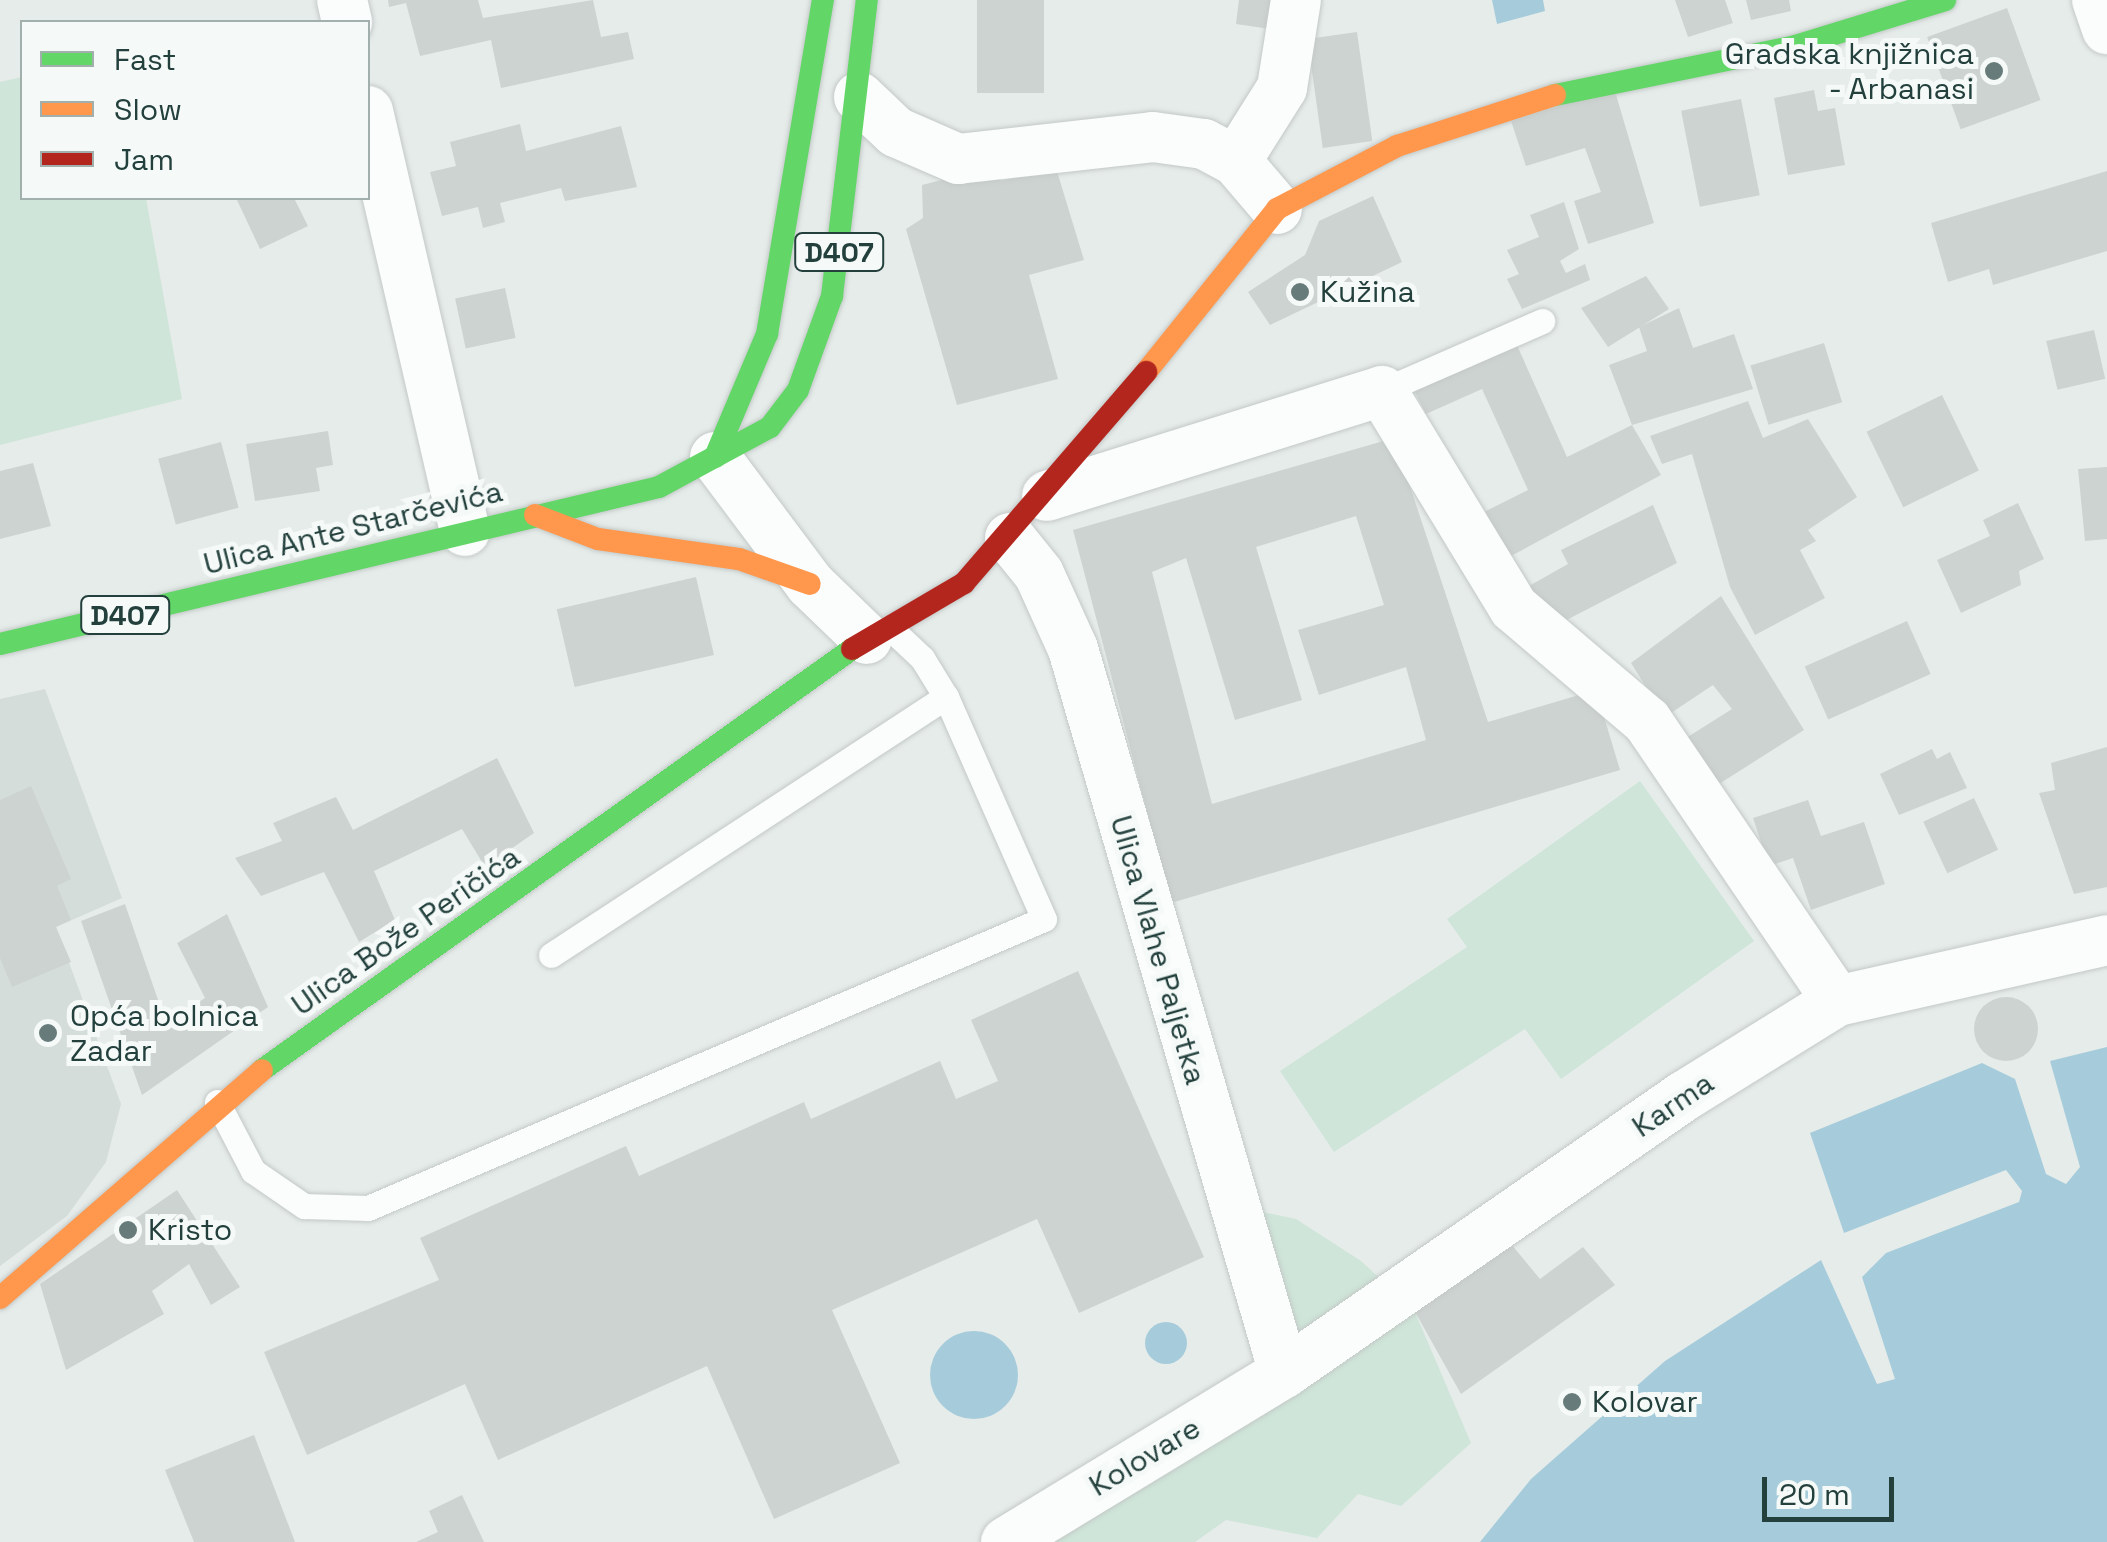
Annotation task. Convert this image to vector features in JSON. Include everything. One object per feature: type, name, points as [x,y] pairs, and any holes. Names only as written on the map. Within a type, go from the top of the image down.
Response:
[{"type":"street","name":"D407","points":[[715,457],[767,334],[823,0]]},
{"type":"street","name":"Ulica Ante Starčevića","points":[[0,644],[659,487],[770,427],[816,349],[832,296],[860,97],[867,0]]},
{"type":"street","points":[[1236,161],[1282,88],[1296,0]]},
{"type":"street","points":[[860,97],[896,132],[958,158],[1153,136],[1204,144],[1236,161],[1277,209],[1397,146],[1600,81],[1794,46],[1946,0]]},
{"type":"street","points":[[2097,0],[2107,29]]},
{"type":"street","points":[[370,120],[465,531]]},
{"type":"street","name":"Ulica Bože Peričića","points":[[0,1298],[217,1102],[878,634],[964,583],[1047,496],[1277,209]]},
{"type":"street","points":[[1047,496],[1382,391],[1514,608],[1647,721],[1836,1001]]},
{"type":"street","points":[[715,457],[810,584],[878,634]]},
{"type":"street","points":[[535,515],[598,540],[739,559],[810,584]]},
{"type":"street","name":"Ulica Vlahe Paljetka","points":[[1010,538],[1039,574],[1073,648],[1284,1373]]},
{"type":"street","name":"Karma","points":[[1284,1373],[1684,1096],[1836,1001],[2107,940]]},
{"type":"street","name":"Kolovare","points":[[1006,1542],[1284,1373]]},
{"type":"lane","points":[[1382,391],[1542,321]]},
{"type":"lane","points":[[217,1102],[253,1172],[304,1206],[368,1208],[1044,919],[946,697],[922,658],[878,634]]},
{"type":"lane","points":[[552,955],[946,697]]},
{"type":"shaded area","name":"Opća bolnica Zadar","points":[[45,689],[122,898],[56,927],[121,1104],[106,1162],[67,1216],[0,1266],[0,699]]},
{"type":"green space","points":[[20,77],[20,200],[146,200],[182,399],[0,445],[0,82]]},
{"type":"green space","points":[[1640,781],[1754,941],[1561,1079],[1525,1029],[1334,1152],[1280,1071],[1467,947],[1447,919]]},
{"type":"green space","points":[[1234,1206],[1296,1219],[1361,1261],[1414,1310],[1471,1443],[1401,1506],[1358,1494],[1317,1538],[1226,1520],[1195,1542],[1002,1542],[1284,1373]]},
{"type":"water","points":[[1492,0],[1543,0],[1545,11],[1497,24]]},
{"type":"water","points":[[2107,1047],[2107,1542],[1480,1542],[1531,1479],[1665,1361],[1821,1260],[1877,1384],[1895,1379],[1862,1277],[1886,1253],[2019,1202],[2022,1191],[2006,1170],[1844,1233],[1810,1133],[1982,1063],[2015,1079],[2046,1174],[2066,1184],[2080,1167],[2050,1061]]},
{"type":"water","points":[[1166,1322],[1181,1328],[1187,1343],[1181,1358],[1166,1364],[1151,1358],[1145,1343],[1151,1328]]},
{"type":"water","points":[[974,1331],[1005,1344],[1018,1375],[1005,1406],[974,1419],[943,1406],[930,1375],[943,1344]]},
{"type":"building","points":[[388,0],[478,0],[483,18],[593,0],[601,37],[628,32],[634,59],[501,88],[491,40],[420,56],[406,3],[389,7]]},
{"type":"building","points":[[977,0],[1044,0],[1044,93],[977,93]]},
{"type":"building","points":[[1239,0],[1282,0],[1278,30],[1236,24]]},
{"type":"building","points":[[1675,0],[1725,0],[1733,23],[1688,37]]},
{"type":"building","points":[[1746,0],[1789,0],[1791,11],[1751,20]]},
{"type":"building","points":[[2007,8],[2041,100],[1961,129],[1927,37]]},
{"type":"building","points":[[1357,32],[1372,141],[1323,148],[1307,39]]},
{"type":"building","points":[[1614,88],[1654,223],[1588,244],[1574,201],[1601,192],[1585,148],[1526,166],[1511,121]]},
{"type":"building","points":[[1814,90],[1818,111],[1835,108],[1845,165],[1788,175],[1774,98]]},
{"type":"building","points":[[1741,99],[1760,195],[1700,207],[1681,111]]},
{"type":"building","points":[[520,124],[526,151],[621,126],[637,187],[565,201],[561,188],[500,203],[505,222],[483,228],[478,207],[442,216],[430,172],[456,166],[450,142]]},
{"type":"building","points":[[996,166],[1001,181],[1056,168],[1084,260],[1029,275],[1058,379],[957,405],[906,229],[923,218],[922,185]]},
{"type":"building","points":[[2107,171],[2107,251],[1993,285],[1989,269],[1948,282],[1931,223]]},
{"type":"building","points":[[1373,196],[1402,262],[1270,325],[1248,292],[1305,255],[1319,221]]},
{"type":"building","points":[[237,200],[295,200],[308,226],[260,249]]},
{"type":"building","points":[[1564,202],[1579,249],[1560,261],[1566,273],[1585,264],[1590,280],[1522,309],[1507,279],[1519,274],[1507,250],[1539,237],[1530,215]]},
{"type":"building","points":[[1646,276],[1669,309],[1608,347],[1581,308]]},
{"type":"building","points":[[505,288],[516,338],[466,348],[455,299]]},
{"type":"building","points":[[1679,308],[1693,348],[1734,334],[1753,389],[1632,425],[1609,365],[1647,351],[1639,327]]},
{"type":"building","points":[[2094,330],[2105,379],[2058,390],[2046,341]]},
{"type":"building","points":[[1516,343],[1567,457],[1632,425],[1661,475],[1511,556],[1484,512],[1528,490],[1482,389],[1426,414],[1413,388]]},
{"type":"building","points":[[1824,343],[1842,402],[1768,425],[1750,366]]},
{"type":"building","points":[[1942,395],[1979,470],[1903,507],[1867,432]]},
{"type":"building","points":[[1748,401],[1763,438],[1808,419],[1857,497],[1808,530],[1816,541],[1800,550],[1825,598],[1755,635],[1730,587],[1692,454],[1662,464],[1650,436]]},
{"type":"building","points":[[328,431],[333,465],[316,468],[320,491],[255,501],[246,444]]},
{"type":"building","points":[[1394,438],[1488,722],[1596,690],[1620,770],[1171,903],[1073,530]],"holes":[[[1356,516],[1384,605],[1298,630],[1319,695],[1406,667],[1426,740],[1212,804],[1152,572],[1186,558],[1235,720],[1302,700],[1256,547]]]},
{"type":"building","points":[[221,442],[239,508],[176,525],[158,459]]},
{"type":"building","points":[[33,463],[51,526],[0,539],[0,471]]},
{"type":"building","points":[[2107,467],[2107,539],[2085,541],[2078,469]]},
{"type":"building","points":[[2018,503],[2044,559],[2019,571],[2021,585],[1961,613],[1937,560],[1990,536],[1983,520]]},
{"type":"building","points":[[1653,505],[1677,563],[1549,629],[1529,586],[1568,564],[1561,550]]},
{"type":"building","points":[[696,577],[714,655],[575,687],[557,609]]},
{"type":"building","points":[[1721,596],[1804,730],[1708,791],[1675,745],[1732,709],[1713,685],[1665,717],[1631,663]]},
{"type":"building","points":[[1907,621],[1931,674],[1828,720],[1805,667]]},
{"type":"building","points":[[2107,747],[2107,887],[2074,894],[2039,793],[2055,790],[2051,763]]},
{"type":"building","points":[[1932,749],[1937,759],[1950,752],[1967,788],[1899,815],[1880,774]]},
{"type":"building","points":[[497,758],[534,833],[485,867],[462,829],[374,871],[395,920],[359,942],[324,872],[261,896],[235,858],[282,841],[273,823],[336,797],[353,830]]},
{"type":"building","points":[[31,786],[71,879],[57,886],[71,920],[56,927],[71,962],[12,987],[0,958],[0,800]]},
{"type":"building","points":[[1974,798],[1998,850],[1947,873],[1923,822]]},
{"type":"building","points":[[1808,800],[1821,836],[1864,822],[1885,884],[1811,910],[1793,858],[1769,866],[1753,818]]},
{"type":"building","points":[[125,904],[166,1023],[205,998],[177,943],[227,914],[268,1007],[142,1095],[81,921]]},
{"type":"building","points":[[1078,971],[1204,1257],[1079,1313],[1037,1219],[832,1310],[900,1463],[774,1519],[707,1366],[498,1460],[465,1384],[307,1455],[264,1352],[439,1280],[420,1238],[626,1146],[639,1176],[804,1102],[811,1119],[940,1061],[956,1099],[998,1081],[971,1020]]},
{"type":"building","points":[[2006,997],[2029,1006],[2038,1029],[2029,1052],[2006,1061],[1983,1052],[1974,1029],[1983,1006]]},
{"type":"building","points":[[177,1190],[240,1287],[211,1305],[189,1264],[152,1291],[164,1314],[66,1370],[40,1284]]},
{"type":"building","points":[[1511,1244],[1540,1279],[1583,1247],[1615,1285],[1461,1394],[1414,1310]]},
{"type":"building","points":[[254,1435],[295,1542],[194,1542],[165,1470]]},
{"type":"building","points":[[462,1495],[484,1542],[416,1542],[438,1532],[429,1511]]},
{"type":"traffic: fast","points":[[715,457],[767,334],[823,0]]},
{"type":"traffic: fast","points":[[0,644],[659,487],[770,427],[798,390],[832,296],[867,0]]},
{"type":"traffic: fast","points":[[1555,95],[1795,46],[1945,0]]},
{"type":"traffic: fast","points":[[262,1070],[852,649]]},
{"type":"traffic: slow","points":[[1146,372],[1277,209],[1397,146],[1555,95]]},
{"type":"traffic: slow","points":[[535,515],[598,539],[739,559],[810,584]]},
{"type":"traffic: slow","points":[[0,1298],[262,1070]]},
{"type":"traffic: jam","points":[[852,649],[964,583],[1146,372]]},
{"type":"place","name":"Gradska knjižnica - Arbanasi","points":[[1994,71]]},
{"type":"place","name":"Kužina","points":[[1300,292]]},
{"type":"place","name":"Opća bolnica Zadar","points":[[48,1033]]},
{"type":"place","name":"Kristo","points":[[128,1230]]},
{"type":"place","name":"Kolovar","points":[[1572,1402]]}]
